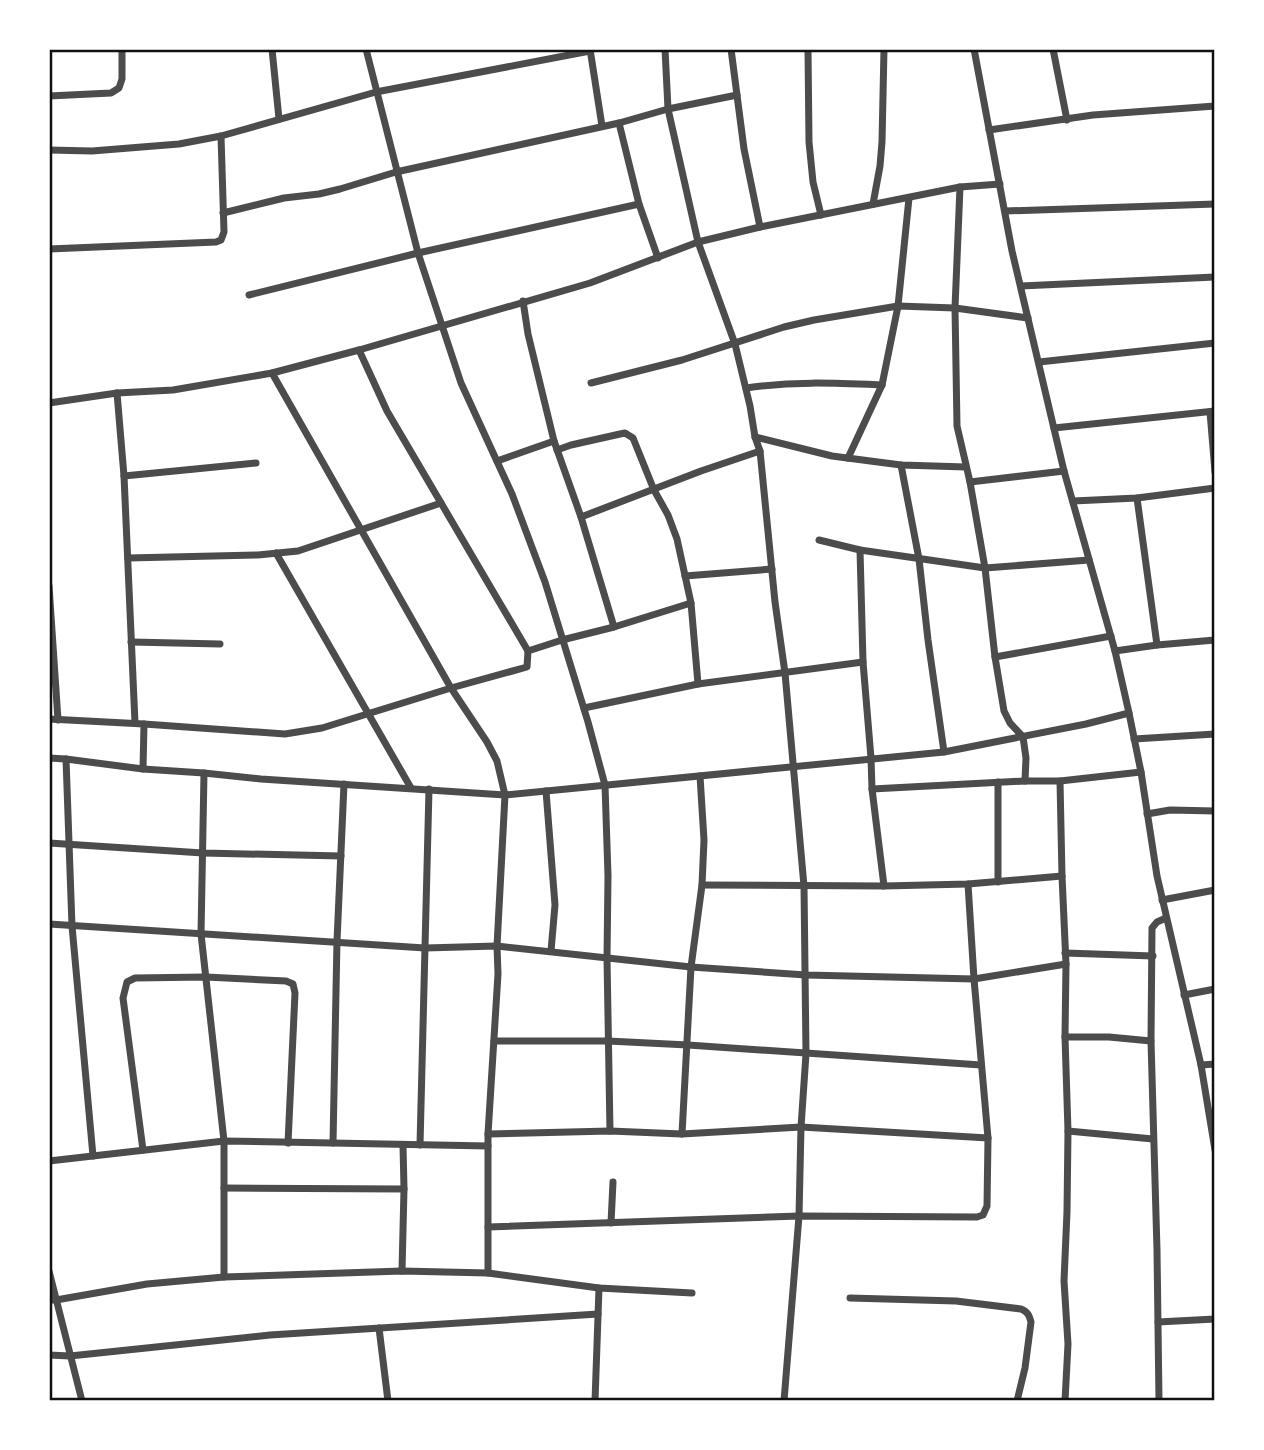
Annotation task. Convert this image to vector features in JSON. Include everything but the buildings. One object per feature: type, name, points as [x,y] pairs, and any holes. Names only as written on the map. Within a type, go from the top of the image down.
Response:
[{"type":"street","points":[[49,96],[111,93],[120,88],[121,49]]},
{"type":"street","points":[[272,49],[279,119]]},
{"type":"street","points":[[366,49],[418,253],[461,383],[512,494],[545,582],[606,785],[610,1131]]},
{"type":"street","points":[[665,49],[668,109],[698,242],[735,344],[760,451],[785,673],[804,886],[806,1054],[799,1216],[784,1401]]},
{"type":"street","points":[[731,49],[744,149],[760,228]]},
{"type":"street","points":[[808,49],[809,142],[813,182],[821,215]]},
{"type":"street","points":[[873,204],[882,142],[884,49]]},
{"type":"street","points":[[974,49],[1028,317],[1064,471],[1111,636],[1129,713],[1162,900],[1201,1065],[1215,1150]]},
{"type":"street","points":[[1053,49],[1067,120]]},
{"type":"street","points":[[49,150],[166,145],[221,136],[376,92],[590,50],[602,126]]},
{"type":"street","points":[[223,213],[284,198],[340,189],[396,172],[737,95]]},
{"type":"street","points":[[989,130],[1093,115],[1215,106]]},
{"type":"street","points":[[618,123],[639,204],[658,258]]},
{"type":"street","points":[[49,249],[221,240],[224,232],[221,136]]},
{"type":"street","points":[[49,403],[117,393],[173,390],[272,373],[590,283],[698,242],[960,187],[1000,184]]},
{"type":"street","points":[[960,187],[955,308],[957,426],[985,568],[1004,711],[1010,723],[1023,737],[1025,781]]},
{"type":"street","points":[[848,458],[882,385],[898,306],[909,198]]},
{"type":"street","points":[[249,295],[418,253],[639,204]]},
{"type":"street","points":[[1005,211],[1215,204]]},
{"type":"street","points":[[1021,286],[1215,277]]},
{"type":"street","points":[[523,302],[554,441],[581,517],[614,627]]},
{"type":"street","points":[[591,383],[682,360],[785,327],[898,306],[955,308],[1028,317]]},
{"type":"street","points":[[1039,362],[1215,343]]},
{"type":"street","points":[[49,586],[53,719],[285,734],[322,728],[527,667],[528,652],[387,411],[359,350]]},
{"type":"street","points":[[272,373],[451,688],[497,761],[505,795],[488,1134],[488,1273]]},
{"type":"street","points":[[746,388],[775,383],[815,382],[882,385]]},
{"type":"street","points":[[117,393],[124,476],[131,642],[143,769]]},
{"type":"street","points":[[1054,428],[1213,412],[1215,472]]},
{"type":"street","points":[[557,450],[620,433],[631,435],[635,441],[677,539],[691,603],[698,684]]},
{"type":"street","points":[[755,437],[848,458],[901,465],[966,467]]},
{"type":"street","points":[[497,461],[554,441]]},
{"type":"street","points":[[581,517],[760,451]]},
{"type":"street","points":[[124,476],[256,463]]},
{"type":"street","points":[[901,465],[919,559],[944,752]]},
{"type":"street","points":[[970,482],[1064,471]]},
{"type":"street","points":[[1073,501],[1137,498],[1215,488]]},
{"type":"street","points":[[1137,498],[1157,645]]},
{"type":"street","points":[[128,558],[299,551],[442,503]]},
{"type":"street","points":[[819,540],[860,550],[985,568],[1089,560]]},
{"type":"street","points":[[860,550],[863,663],[872,789],[884,886]]},
{"type":"street","points":[[276,554],[411,788]]},
{"type":"street","points":[[685,576],[772,569]]},
{"type":"street","points":[[528,652],[691,603]]},
{"type":"street","points":[[995,657],[1111,636]]},
{"type":"street","points":[[1115,651],[1215,640]]},
{"type":"street","points":[[131,642],[220,644]]},
{"type":"street","points":[[584,708],[698,684],[863,663]]},
{"type":"street","points":[[49,758],[261,779],[505,795],[944,752],[1129,713]]},
{"type":"street","points":[[1134,739],[1215,734]]},
{"type":"street","points":[[66,759],[72,926],[93,1156]]},
{"type":"street","points":[[872,789],[1060,781],[1141,772]]},
{"type":"street","points":[[204,773],[201,934],[224,1141],[224,1277]]},
{"type":"street","points":[[682,1134],[691,967],[702,885],[704,840],[700,776]]},
{"type":"street","points":[[1060,781],[1068,1131],[1068,1212],[1064,1281],[1068,1344],[1065,1401]]},
{"type":"street","points":[[998,782],[998,881]]},
{"type":"street","points":[[333,1143],[337,941],[344,784]]},
{"type":"street","points":[[420,1145],[429,789]]},
{"type":"street","points":[[546,791],[555,905],[551,951]]},
{"type":"street","points":[[1147,814],[1170,810],[1215,811]]},
{"type":"street","points":[[49,843],[203,853],[341,856]]},
{"type":"street","points":[[702,885],[968,884],[1062,876]]},
{"type":"street","points":[[488,1227],[799,1216],[983,1215],[988,1206],[988,1138],[968,884]]},
{"type":"street","points":[[1162,900],[1215,890]]},
{"type":"street","points":[[1159,1401],[1151,1041],[1152,928],[1166,918]]},
{"type":"street","points":[[49,925],[425,948],[497,946],[691,967],[806,975],[974,979],[1066,964]]},
{"type":"street","points":[[1065,953],[1153,956]]},
{"type":"street","points":[[143,1150],[123,998],[127,982],[135,978],[206,977],[286,981],[293,984],[295,993],[288,1143]]},
{"type":"street","points":[[1184,995],[1215,989]]},
{"type":"street","points":[[1065,1037],[1151,1041]]},
{"type":"street","points":[[494,1041],[608,1041],[981,1065]]},
{"type":"street","points":[[1201,1065],[1215,1064]]},
{"type":"street","points":[[488,1134],[610,1131],[682,1134],[801,1127],[988,1138]]},
{"type":"street","points":[[1068,1131],[1153,1139]]},
{"type":"street","points":[[49,1161],[224,1141],[488,1146]]},
{"type":"street","points":[[402,1271],[403,1145]]},
{"type":"street","points":[[611,1223],[613,1182]]},
{"type":"street","points":[[224,1188],[404,1189]]},
{"type":"street","points":[[49,1271],[53,1300],[82,1401]]},
{"type":"street","points":[[53,1300],[147,1284],[224,1277],[402,1271],[488,1273],[599,1288],[692,1293]]},
{"type":"street","points":[[595,1401],[599,1288]]},
{"type":"street","points":[[850,1298],[956,1301],[1026,1311],[1031,1322],[1025,1368],[1017,1401]]},
{"type":"street","points":[[49,1355],[70,1356],[270,1335],[598,1314]]},
{"type":"street","points":[[1158,1322],[1215,1320]]},
{"type":"street","points":[[379,1328],[388,1401]]}]
